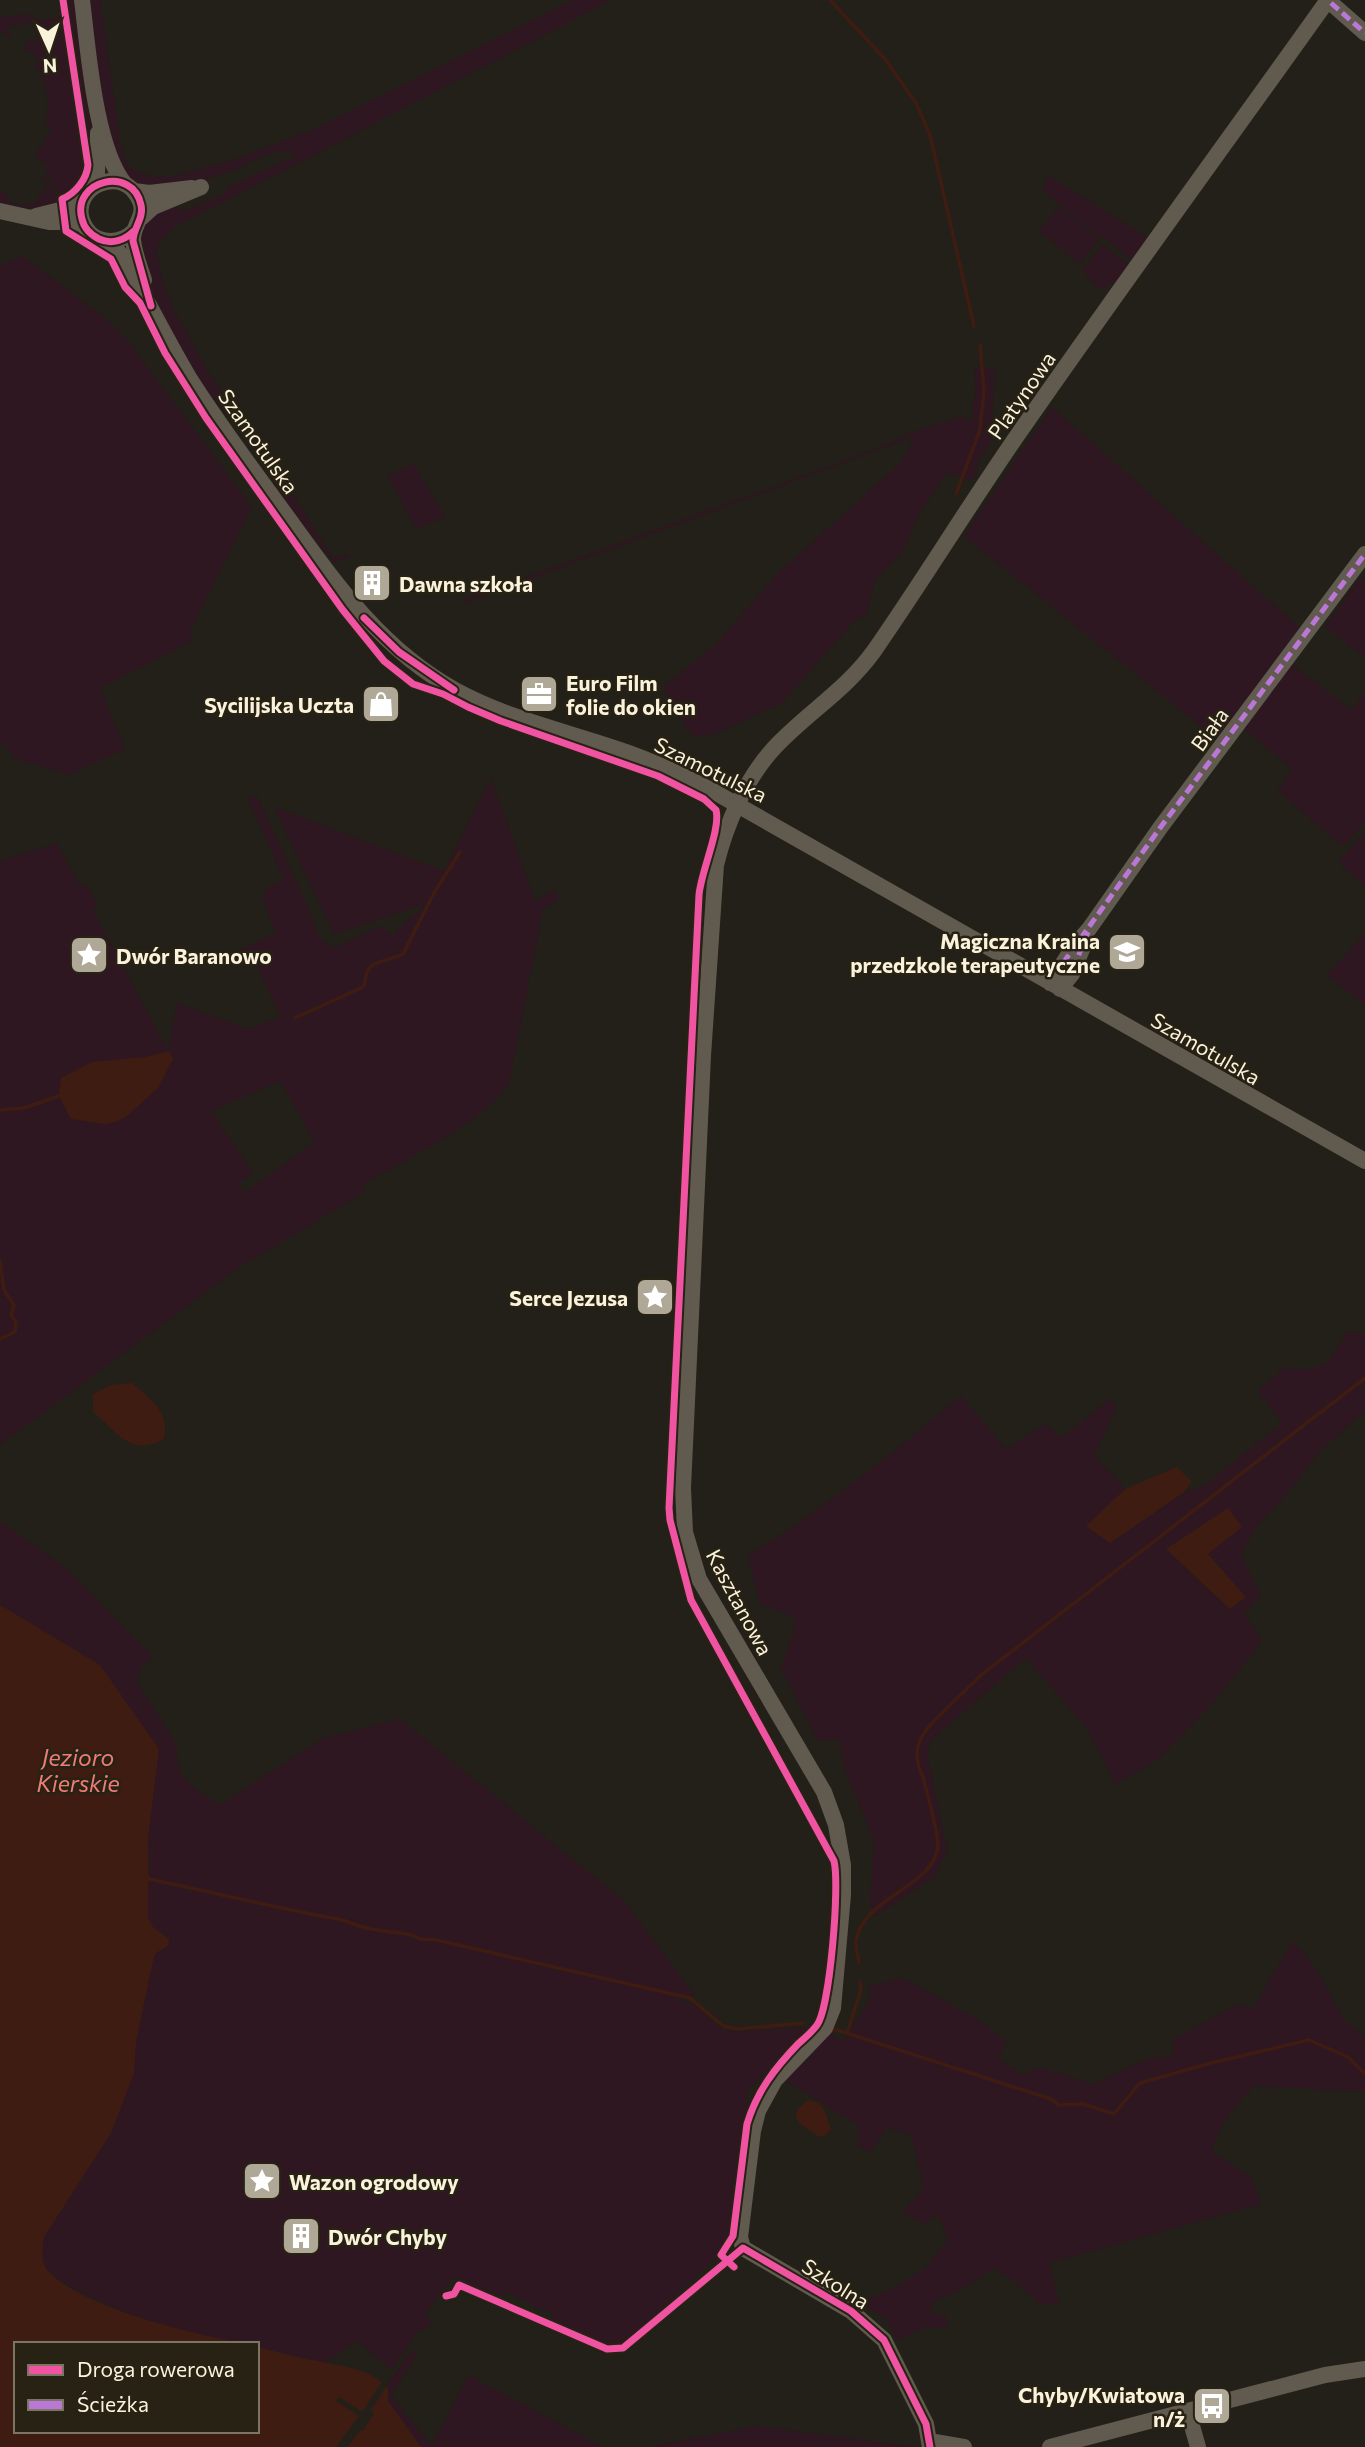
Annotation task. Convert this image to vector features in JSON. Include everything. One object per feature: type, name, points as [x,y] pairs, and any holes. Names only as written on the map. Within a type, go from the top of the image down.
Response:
[{"type":"street","points":[[82,0],[99,120],[116,173],[140,202],[137,225]]},
{"type":"street","name":"Platynowa","points":[[738,805],[759,768],[777,746],[838,693],[873,653],[1017,435],[1325,5],[1331,3],[1365,33]]},
{"type":"street","points":[[33,218],[64,209],[86,196],[97,184],[108,181],[149,193],[201,187],[153,207],[119,241],[96,238],[85,226],[81,216],[86,196],[97,173],[99,120]]},
{"type":"street","points":[[0,211],[49,222],[77,222],[85,226]]},
{"type":"street","name":"Szamotulska","points":[[137,225],[136,255],[152,306]]},
{"type":"street","name":"Szamotulska","points":[[106,241],[118,250],[152,306],[192,383],[284,513],[347,599],[399,652],[445,684],[489,707],[627,752],[686,777],[1365,1161]]},
{"type":"street","name":"Biała","points":[[1055,986],[1072,974],[1089,929],[1160,828],[1365,554]]},
{"type":"street","name":"Kasztanowa","points":[[738,805],[721,844],[713,883],[683,1513],[689,1550],[699,1579],[832,1810],[842,1848],[844,1880],[830,2019],[819,2036],[775,2080],[758,2111],[741,2225],[743,2248]]},
{"type":"street","name":"Szkolna","points":[[743,2248],[851,2311],[884,2340],[926,2424],[929,2444],[964,2447]]},
{"type":"street","points":[[1049,2447],[1325,2375],[1365,2369]]},
{"type":"street","points":[[1188,2412],[1198,2447]]},
{"type":"shaded area","points":[[58,0],[61,0],[86,167],[77,185],[60,196],[46,172],[46,164],[34,156],[52,129],[45,124],[47,94],[42,78],[34,66],[39,59],[25,49],[27,42],[37,41],[34,22],[8,26],[10,38],[0,31],[0,17],[29,14],[39,20],[61,17]]},
{"type":"shaded area","points":[[65,0],[75,0],[89,103],[94,167],[78,197],[73,197],[85,181],[90,167]]},
{"type":"shaded area","points":[[88,0],[100,0],[119,145],[123,148],[126,164],[137,172],[159,177],[179,175],[242,157],[309,131],[572,0],[612,0],[173,228],[159,243],[157,254],[163,283],[174,310],[209,373],[251,427],[333,558],[350,557],[334,563],[272,480],[239,423],[217,404],[203,384],[158,302],[146,276],[140,253],[139,236],[143,225],[156,213],[173,205],[182,210],[190,209],[221,195],[230,186],[295,156],[292,152],[274,153],[211,178],[140,188],[118,169],[103,100]]},
{"type":"shaded area","points":[[44,175],[58,197],[59,206],[34,209],[0,204],[0,189],[7,194],[5,197],[16,205],[34,204],[48,184],[41,179]]},
{"type":"shaded area","points":[[1047,175],[1149,238],[1133,261],[1102,236],[1099,238],[1043,191]]},
{"type":"shaded area","points":[[1059,207],[1099,240],[1079,264],[1039,231]]},
{"type":"shaded area","points":[[1103,244],[1130,266],[1115,285],[1111,282],[1103,290],[1082,270]]},
{"type":"shaded area","points":[[22,256],[101,315],[125,337],[252,507],[190,631],[192,641],[100,688],[125,749],[69,775],[13,758],[5,743],[0,745],[0,265]]},
{"type":"shaded area","points":[[974,367],[992,369],[995,373],[990,444],[978,462],[977,473],[971,481],[947,473],[917,517],[903,551],[875,580],[866,615],[855,620],[782,703],[712,735],[694,736],[682,722],[663,687],[717,643],[778,573],[902,462],[914,437],[466,603],[463,600],[876,449],[916,431],[961,417],[971,421],[976,386]]},
{"type":"shaded area","points":[[1052,407],[1301,629],[1219,741],[964,536]]},
{"type":"shaded area","points":[[413,463],[445,517],[416,529],[388,476]]},
{"type":"shaded area","points":[[1360,577],[1365,581],[1365,657],[1325,627]]},
{"type":"shaded area","points":[[1291,664],[1351,710],[1365,692],[1365,822],[1343,847],[1277,790],[1293,770],[1244,729]]},
{"type":"shaded area","points":[[491,778],[535,901],[556,890],[559,899],[543,909],[509,1083],[498,1097],[463,1125],[362,1185],[365,1192],[237,1269],[0,1445],[0,861],[57,843],[80,886],[86,884],[98,906],[92,909],[168,1051],[177,1003],[248,1029],[281,1017],[257,967],[231,954],[276,932],[263,900],[266,888],[284,879],[247,797],[257,796],[320,939],[335,948],[380,926],[392,935],[426,904],[334,934],[274,807],[444,871]],"holes":[[[280,1081],[314,1141],[322,1137],[244,1193],[239,1183],[253,1173],[211,1111]]]},
{"type":"shaded area","points":[[1365,832],[1365,887],[1338,862]]},
{"type":"shaded area","points":[[1365,933],[1365,1006],[1327,975]]},
{"type":"shaded area","points":[[1348,1331],[1365,1333],[1365,1411],[1321,1450],[1256,1527],[1241,1555],[1261,1595],[1244,1613],[1262,1641],[1214,1702],[1157,1760],[1116,1784],[1087,1728],[1026,1658],[931,1740],[927,1755],[947,1849],[935,1877],[874,1917],[870,1904],[874,1840],[845,1770],[839,1740],[817,1740],[781,1668],[796,1618],[759,1603],[748,1555],[831,1500],[961,1396],[1006,1449],[1045,1424],[1062,1438],[1109,1399],[1117,1407],[1094,1455],[1125,1489],[1086,1526],[1110,1543],[1183,1493],[1205,1485],[1282,1423],[1258,1391],[1284,1368],[1309,1369],[1324,1364]],"holes":[[[1166,1550],[1207,1553],[1246,1597],[1229,1609]]]},
{"type":"shaded area","points":[[0,1521],[67,1569],[153,1657],[140,1668],[137,1683],[171,1735],[177,1749],[179,1772],[199,1791],[220,1805],[323,1738],[400,1719],[624,1901],[695,1996],[677,2000],[693,2004],[723,2030],[810,2027],[748,2091],[738,2197],[727,2248],[628,2339],[619,2342],[599,2340],[579,2332],[551,2318],[552,2313],[542,2308],[533,2308],[533,2304],[502,2291],[502,2296],[452,2278],[424,2315],[432,2321],[426,2329],[417,2332],[392,2370],[357,2341],[324,2363],[259,2347],[259,2342],[236,2342],[180,2330],[90,2297],[50,2272],[42,2256],[44,2238],[136,2046],[145,1883],[149,1883],[148,1838],[8,1608],[0,1605]]},
{"type":"shaded area","points":[[1292,1941],[1304,1952],[1318,1973],[1344,2020],[1365,2037],[1365,2092],[1254,2086],[1247,2093],[1223,2124],[1212,2151],[1252,2178],[1261,2204],[1049,2263],[1059,2304],[1041,2305],[995,2268],[950,2296],[934,2300],[930,2312],[947,2317],[950,2326],[920,2329],[898,2341],[887,2320],[860,2302],[894,2288],[925,2268],[948,2240],[938,2214],[923,2224],[901,2212],[924,2189],[911,2134],[886,2128],[870,2153],[858,2145],[858,2125],[782,2079],[800,2062],[804,2063],[813,2055],[813,2050],[830,2033],[842,2042],[870,1999],[869,1986],[903,1978],[975,2018],[1007,2042],[998,2058],[1023,2075],[1039,2067],[1093,2084],[1147,2059],[1173,2056],[1173,2039],[1237,2005],[1254,2008]]},
{"type":"shaded area","points":[[411,2350],[417,2354],[391,2396],[432,2446],[469,2375],[602,2447],[417,2447],[374,2421],[388,2401],[386,2387]]},
{"type":"shaded area","points":[[756,2426],[918,2447],[647,2447]]},
{"type":"water","points":[[169,1051],[173,1059],[158,1088],[127,1116],[106,1124],[71,1119],[59,1096],[61,1078],[92,1062],[145,1057]]},
{"type":"water","points":[[132,1383],[162,1413],[164,1439],[142,1446],[133,1444],[117,1434],[93,1412],[93,1394],[111,1385]]},
{"type":"water","points":[[1177,1467],[1192,1482],[1183,1493],[1110,1543],[1086,1526],[1125,1489]]},
{"type":"water","points":[[1228,1508],[1242,1527],[1208,1554],[1246,1597],[1230,1609],[1166,1549]]},
{"type":"water","name":"Jezioro Kierskie","points":[[0,1605],[100,1665],[159,1749],[148,1838],[148,1918],[153,1927],[169,1939],[169,1943],[154,1956],[136,2042],[134,2073],[111,2133],[44,2237],[43,2261],[50,2273],[68,2286],[115,2309],[236,2342],[14,2342],[14,2433],[259,2433],[259,2347],[349,2367],[373,2377],[388,2388],[388,2401],[421,2447],[0,2447]]},
{"type":"water","points":[[808,2100],[818,2103],[824,2110],[831,2129],[826,2135],[820,2137],[798,2121],[797,2112]]},
{"type":"pier","points":[[384,2379],[388,2384],[371,2410],[374,2413],[363,2431],[360,2430],[348,2447],[336,2447],[359,2416],[336,2401],[339,2397],[362,2412]]},
{"type":"waterway","points":[[830,0],[884,58],[916,103],[930,135],[974,326]]},
{"type":"waterway","points":[[956,494],[980,430],[984,390],[980,345]]},
{"type":"waterway","points":[[295,1018],[363,987],[371,967],[403,954],[434,893],[460,852]]},
{"type":"waterway","points":[[0,1110],[24,1108],[59,1096]]},
{"type":"waterway","points":[[0,1261],[4,1290],[14,1305],[11,1315],[16,1322],[15,1332],[0,1339]]},
{"type":"waterway","points":[[859,1962],[856,1943],[861,1926],[871,1913],[925,1872],[934,1860],[938,1846],[936,1831],[917,1757],[920,1740],[930,1726],[980,1676],[1365,1378]]},
{"type":"waterway","points":[[147,1876],[149,1879],[341,1920],[365,1928],[436,1940],[690,1998],[723,2026],[738,2029],[803,2023]]},
{"type":"waterway","points":[[847,2033],[861,1990],[860,1982]]},
{"type":"waterway","points":[[834,2029],[1051,2099],[1059,2105],[1083,2104],[1114,2114],[1140,2083],[1309,2040],[1348,2057],[1365,2074]]},
{"type":"marked path","points":[[1331,3],[1365,33]]},
{"type":"marked path","points":[[1063,963],[1160,828],[1365,554]]},
{"type":"marked path","points":[[1073,969],[1088,932]]},
{"type":"cycle path","points":[[63,0],[88,165],[80,185],[62,199],[66,231],[111,259],[125,287],[140,303],[165,353],[206,418],[342,609],[384,661],[413,684],[443,694],[501,721],[658,776],[704,799],[716,810],[716,828],[699,895],[670,1520],[691,1600],[834,1861],[836,1874],[833,1945],[822,2014],[815,2028],[774,2071],[756,2101],[747,2124],[733,2236],[721,2255],[734,2267]]},
{"type":"cycle path","points":[[134,231],[127,237],[113,241],[104,241],[93,235],[82,219],[81,206],[85,195],[104,182],[127,185],[136,193],[142,210],[133,241],[151,306]]},
{"type":"cycle path","points":[[364,618],[399,652],[454,690]]},
{"type":"cycle path","points":[[446,2296],[454,2294],[459,2285],[607,2349],[623,2348],[743,2248],[851,2311],[884,2340],[926,2424],[930,2447]]},
{"type":"place","name":"Dawna szkoła","points":[[372,583]]},
{"type":"place","name":"Euro Film folie do okien","points":[[539,694]]},
{"type":"place","name":"Sycilijska Uczta","points":[[381,704]]},
{"type":"place","name":"Magiczna Kraina przedzkole terapeutyczne","points":[[1127,952]]},
{"type":"place","name":"Dwór Baranowo","points":[[89,955]]},
{"type":"place","name":"Serce Jezusa","points":[[655,1297]]},
{"type":"place","name":"Wazon ogrodowy","points":[[262,2181]]},
{"type":"place","name":"Dwór Chyby","points":[[301,2236]]},
{"type":"place","name":"Chyby/Kwiatowa n/ż","points":[[1212,2406]]}]
